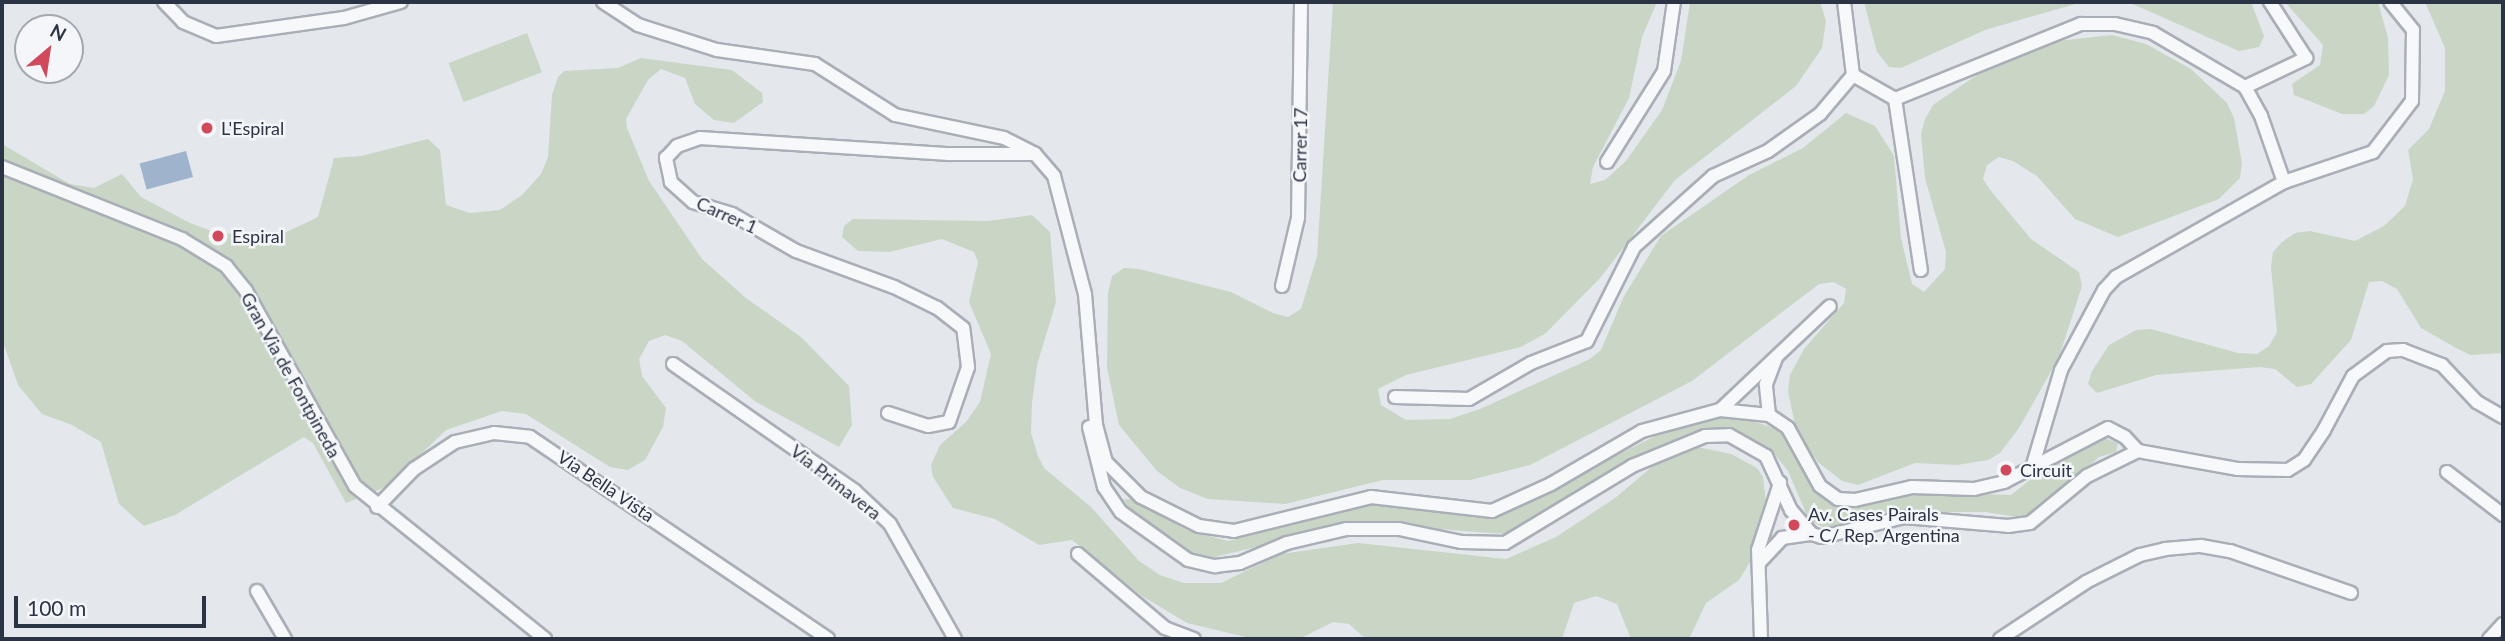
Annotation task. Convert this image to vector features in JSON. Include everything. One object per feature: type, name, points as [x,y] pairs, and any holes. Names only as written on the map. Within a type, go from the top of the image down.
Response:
[{"type":"street","points":[[163,2],[183,22],[216,36],[344,18],[401,2]]},
{"type":"street","points":[[603,2],[638,25],[665,35],[717,50],[815,64],[895,115],[1004,138],[1035,154],[1054,176],[1085,294],[1091,388],[1091,448],[1104,488],[1121,512],[1162,544],[1188,559],[1214,566],[1240,563],[1287,543],[1346,529],[1399,529],[1461,542],[1505,543],[1570,508],[1632,466],[1705,436],[1730,435],[1766,456],[1791,510],[1812,534]]},
{"type":"street","name":"Carrer 17","points":[[1282,286],[1297,218],[1301,2]]},
{"type":"street","points":[[1607,162],[1664,71],[1674,2]]},
{"type":"street","points":[[1395,397],[1469,399],[1531,363],[1587,341],[1633,247],[1713,176],[1768,151],[1820,114],[1853,75],[1844,2]]},
{"type":"street","points":[[2245,87],[2306,58],[2270,2]]},
{"type":"street","points":[[2032,468],[2061,370],[2110,284],[2284,182],[2372,152],[2412,101],[2413,30],[2390,2]]},
{"type":"street","points":[[1895,99],[2081,24],[2115,24],[2153,33],[2245,87],[2261,116],[2284,182]]},
{"type":"street","points":[[1853,75],[1895,99]]},
{"type":"street","points":[[1895,99],[1922,270]]},
{"type":"street","name":"Carrer 1","points":[[888,413],[928,426],[949,422],[968,367],[963,328],[937,308],[894,287],[796,251],[732,214],[693,202],[671,181],[666,158],[677,146],[700,138],[949,154],[1035,154]]},
{"type":"street","name":"Gran Via de Fontpineda","points":[[2,167],[182,239],[226,266],[246,291],[338,461],[377,507],[545,639]]},
{"type":"street","points":[[1720,410],[1830,306]]},
{"type":"street","points":[[1760,562],[1782,538],[1812,534],[1830,536],[1904,517],[2008,526],[2030,523],[2087,475],[2138,452],[2238,469],[2288,470],[2304,460],[2324,430],[2353,376],[2387,351],[2403,350],[2442,365],[2477,402],[2503,417]]},
{"type":"street","points":[[1769,415],[1766,384],[1777,355]]},
{"type":"street","name":"Via Primavera","points":[[673,364],[855,491],[890,524],[955,639]]},
{"type":"street","points":[[1091,388],[1100,446],[1115,475],[1142,497],[1218,532],[1371,497],[1492,511],[1642,432],[1720,410],[1769,415],[1788,428],[1820,486],[1838,499],[1855,500],[1912,487],[1974,489],[2004,482],[2108,428],[2125,437],[2138,452]]},
{"type":"street","name":"Via Bella Vista","points":[[377,507],[414,469],[455,442],[494,433],[530,437],[828,639]]},
{"type":"street","points":[[2447,471],[2503,515]]},
{"type":"street","points":[[1761,639],[1760,562],[1763,531],[1780,483]]},
{"type":"street","points":[[2000,639],[2086,582],[2140,555],[2165,548],[2201,546],[2230,551],[2351,593]]},
{"type":"street","points":[[1078,554],[1165,628],[1194,639]]},
{"type":"street","points":[[257,591],[285,639]]},
{"type":"street","points":[[2488,639],[2503,624]]},
{"type":"green space","points":[[1333,2],[1657,2],[1642,37],[1629,98],[1593,167],[1590,184],[1605,180],[1626,161],[1662,110],[1681,61],[1690,2],[1820,2],[1826,21],[1822,48],[1796,86],[1675,180],[1601,277],[1546,333],[1521,347],[1406,375],[1378,389],[1381,405],[1406,420],[1450,419],[1480,409],[1590,359],[1601,350],[1624,296],[1661,236],[1749,175],[1803,148],[1846,113],[1875,126],[1894,156],[1901,238],[1912,284],[1924,292],[1945,269],[1946,252],[1925,178],[1921,134],[1925,119],[1933,105],[2021,45],[2112,35],[2146,44],[2191,69],[2227,103],[2234,118],[2242,163],[2240,178],[2219,199],[2118,237],[2075,219],[2037,176],[2013,161],[1999,157],[1987,165],[1983,179],[1991,191],[2031,239],[2079,272],[2082,286],[2059,357],[2019,428],[2000,453],[1988,460],[1957,465],[1915,463],[1858,485],[1842,481],[1819,463],[1797,434],[1788,391],[1790,375],[1804,349],[1844,303],[1846,289],[1834,282],[1819,284],[1692,381],[1530,465],[1470,480],[1383,480],[1285,504],[1208,499],[1180,488],[1157,471],[1119,425],[1107,368],[1108,293],[1112,276],[1124,268],[1139,269],[1231,292],[1273,313],[1288,317],[1301,309],[1317,256]]},
{"type":"green space","points":[[1864,2],[2082,2],[1985,30],[1901,68],[1889,67],[1877,52]]},
{"type":"green space","points":[[2128,2],[2251,2],[2264,36],[2259,47],[2239,51]]},
{"type":"green space","points":[[2285,2],[2378,2],[2388,38],[2389,75],[2374,106],[2364,114],[2342,114],[2294,95],[2292,84],[2320,65],[2323,45]]},
{"type":"green space","points":[[2425,2],[2503,2],[2503,353],[2470,355],[2458,349],[2421,328],[2397,289],[2382,281],[2369,282],[2351,340],[2311,384],[2297,387],[2275,369],[2260,367],[2156,375],[2097,393],[2088,384],[2092,371],[2109,345],[2136,330],[2151,329],[2238,353],[2257,354],[2269,346],[2277,332],[2271,267],[2273,252],[2282,242],[2295,233],[2310,231],[2355,241],[2384,226],[2405,206],[2413,179],[2408,150],[2429,129],[2445,91],[2445,48]]},
{"type":"green space","points":[[527,33],[542,72],[464,102],[449,63]]},
{"type":"green space","points":[[641,58],[732,70],[762,93],[763,102],[734,123],[714,120],[695,104],[685,78],[661,69],[648,80],[626,119],[627,128],[649,181],[702,259],[746,298],[801,337],[849,386],[852,425],[839,447],[756,402],[682,341],[665,335],[649,341],[639,359],[642,376],[666,408],[663,427],[645,460],[628,470],[610,467],[526,414],[502,411],[446,430],[388,486],[346,503],[313,443],[304,437],[175,515],[144,526],[119,504],[101,442],[72,425],[42,414],[18,385],[3,342],[2,144],[70,184],[94,188],[122,174],[141,197],[190,223],[217,233],[278,236],[318,217],[334,158],[361,156],[428,139],[440,150],[446,205],[470,213],[500,210],[522,195],[541,174],[548,157],[552,95],[558,77],[564,71],[618,68]]},
{"type":"green space","points":[[1032,215],[1050,232],[1056,302],[1037,365],[1032,403],[1031,433],[1038,456],[1044,468],[1091,507],[1139,561],[1160,575],[1184,583],[1221,583],[1281,554],[1358,543],[1506,559],[1556,537],[1615,498],[1665,456],[1693,446],[1731,454],[1757,468],[1763,477],[1766,503],[1752,559],[1739,580],[1706,603],[1689,639],[1631,639],[1617,604],[1596,596],[1574,603],[1562,639],[1366,639],[1349,624],[1333,622],[1299,639],[1254,639],[1187,623],[1142,596],[1072,540],[1039,545],[995,519],[953,508],[933,477],[931,465],[940,445],[966,422],[980,402],[991,354],[969,302],[978,262],[974,252],[942,239],[889,252],[858,251],[842,237],[844,226],[853,219],[988,221]]},
{"type":"green space","points":[[1741,417],[1782,431],[1818,493],[1836,506],[1862,506],[1921,492],[2011,495],[2036,475],[2104,438],[2118,443],[2116,452],[2099,457],[2042,509],[2024,518],[1985,512],[1895,512],[1841,529],[1825,528],[1809,520],[1788,471],[1772,451],[1730,428],[1700,432],[1651,450],[1505,534],[1356,523],[1202,560],[1179,549],[1130,511],[1124,499],[1135,499],[1186,530],[1228,541],[1370,504],[1481,518],[1499,515],[1673,427],[1710,418]]},
{"type":"water","points":[[186,151],[193,177],[147,190],[140,163]]},
{"type":"place","name":"L'Espiral","points":[[207,128]]},
{"type":"place","name":"Espiral","points":[[218,236]]},
{"type":"place","name":"Circuit","points":[[2006,470]]},
{"type":"place","name":"Av. Cases Pairals - C/ Rep. Argentina","points":[[1794,525]]}]
